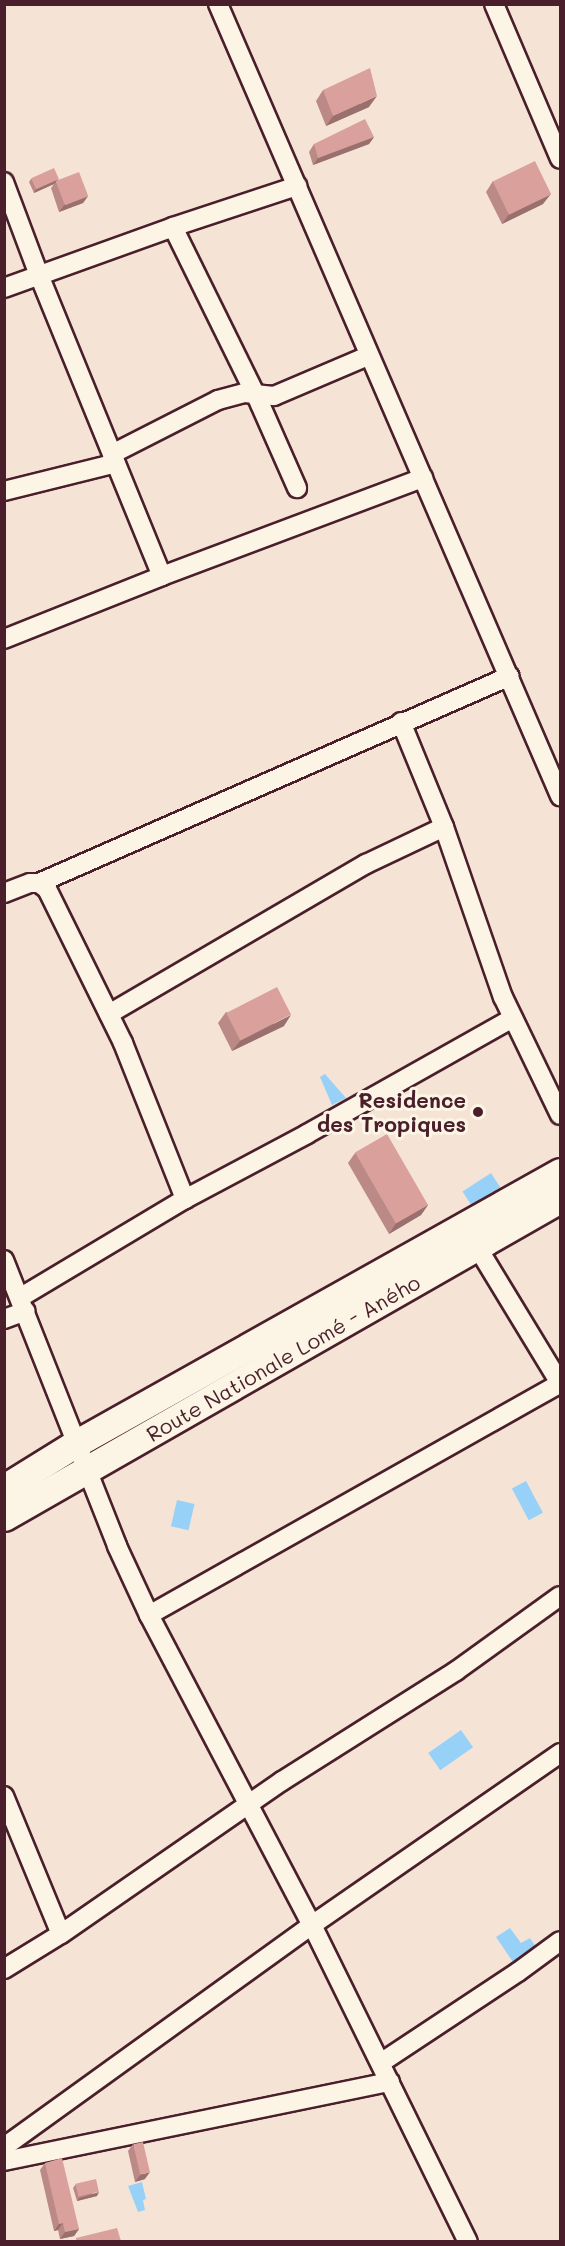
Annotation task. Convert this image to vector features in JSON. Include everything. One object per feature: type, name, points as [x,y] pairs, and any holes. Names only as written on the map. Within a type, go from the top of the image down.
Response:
[{"type":"highway","name":"Route Nationale Lomé - Aného","points":[[4,1488],[75,1444],[561,1172]]},
{"type":"highway","name":"Route Nationale Lomé - Aného","points":[[4,1517],[476,1245],[561,1199]]},
{"type":"street","points":[[218,4],[368,356],[561,796]]},
{"type":"street","points":[[494,4],[554,124],[561,159]]},
{"type":"street","points":[[4,182],[39,275],[162,576]]},
{"type":"street","points":[[4,288],[173,227],[297,186]]},
{"type":"street","points":[[173,227],[297,488]]},
{"type":"street","points":[[4,491],[114,458],[218,400],[238,394],[278,394],[368,356]]},
{"type":"street","points":[[4,639],[162,576],[423,478]]},
{"type":"street","points":[[4,893],[30,883],[39,883],[510,676]]},
{"type":"street","points":[[401,722],[444,827],[491,963],[513,1017],[561,1116]]},
{"type":"street","points":[[109,1014],[366,864],[444,827]]},
{"type":"street","points":[[39,883],[47,889],[109,1014],[185,1199]]},
{"type":"street","points":[[4,1319],[23,1304],[185,1199],[307,1134],[513,1017]]},
{"type":"street","points":[[149,1614],[560,1383],[476,1245]]},
{"type":"street","points":[[4,1260],[23,1304],[99,1506],[149,1614],[312,1924],[382,2062],[468,2241]]},
{"type":"street","points":[[4,1969],[61,1934],[250,1803],[456,1671],[561,1596]]},
{"type":"street","points":[[4,2148],[312,1924],[561,1753]]},
{"type":"street","points":[[4,1796],[61,1934]]},
{"type":"street","points":[[382,2062],[510,1978],[561,1941]]},
{"type":"street","points":[[4,2161],[390,2082]]},
{"type":"water","points":[[325,1074],[346,1098],[332,1105],[320,1077]]},
{"type":"water","points":[[491,1173],[500,1187],[472,1206],[462,1192]]},
{"type":"water","points":[[526,1481],[543,1513],[529,1520],[512,1489]]},
{"type":"water","points":[[177,1500],[195,1504],[188,1530],[171,1526]]},
{"type":"water","points":[[461,1730],[473,1747],[440,1770],[428,1753]]},
{"type":"water","points":[[510,1928],[521,1943],[530,1938],[538,1950],[515,1965],[496,1937]]},
{"type":"water","points":[[142,2182],[146,2199],[143,2200],[145,2210],[138,2212],[128,2186]]},
{"type":"building","points":[[370,68],[377,96],[333,116],[323,90]]},
{"type":"building","points":[[365,119],[374,137],[318,158],[314,144]]},
{"type":"building","points":[[535,161],[551,194],[509,215],[493,182]]},
{"type":"building","points":[[54,168],[59,179],[36,189],[31,178]]},
{"type":"building","points":[[79,172],[88,196],[65,205],[56,181]]},
{"type":"building","points":[[277,987],[291,1015],[240,1040],[226,1013]]},
{"type":"building","points":[[387,1134],[428,1205],[396,1224],[355,1152]]},
{"type":"building","points":[[143,2142],[150,2172],[140,2174],[133,2144]]},
{"type":"building","points":[[62,2158],[79,2229],[65,2232],[63,2223],[59,2224],[45,2163]]},
{"type":"building","points":[[96,2179],[99,2192],[78,2196],[76,2184]]},
{"type":"building","points":[[117,2228],[121,2241],[76,2241],[76,2238]]},
{"type":"place","name":"Residence des Tropiques","points":[[478,1112]]}]
